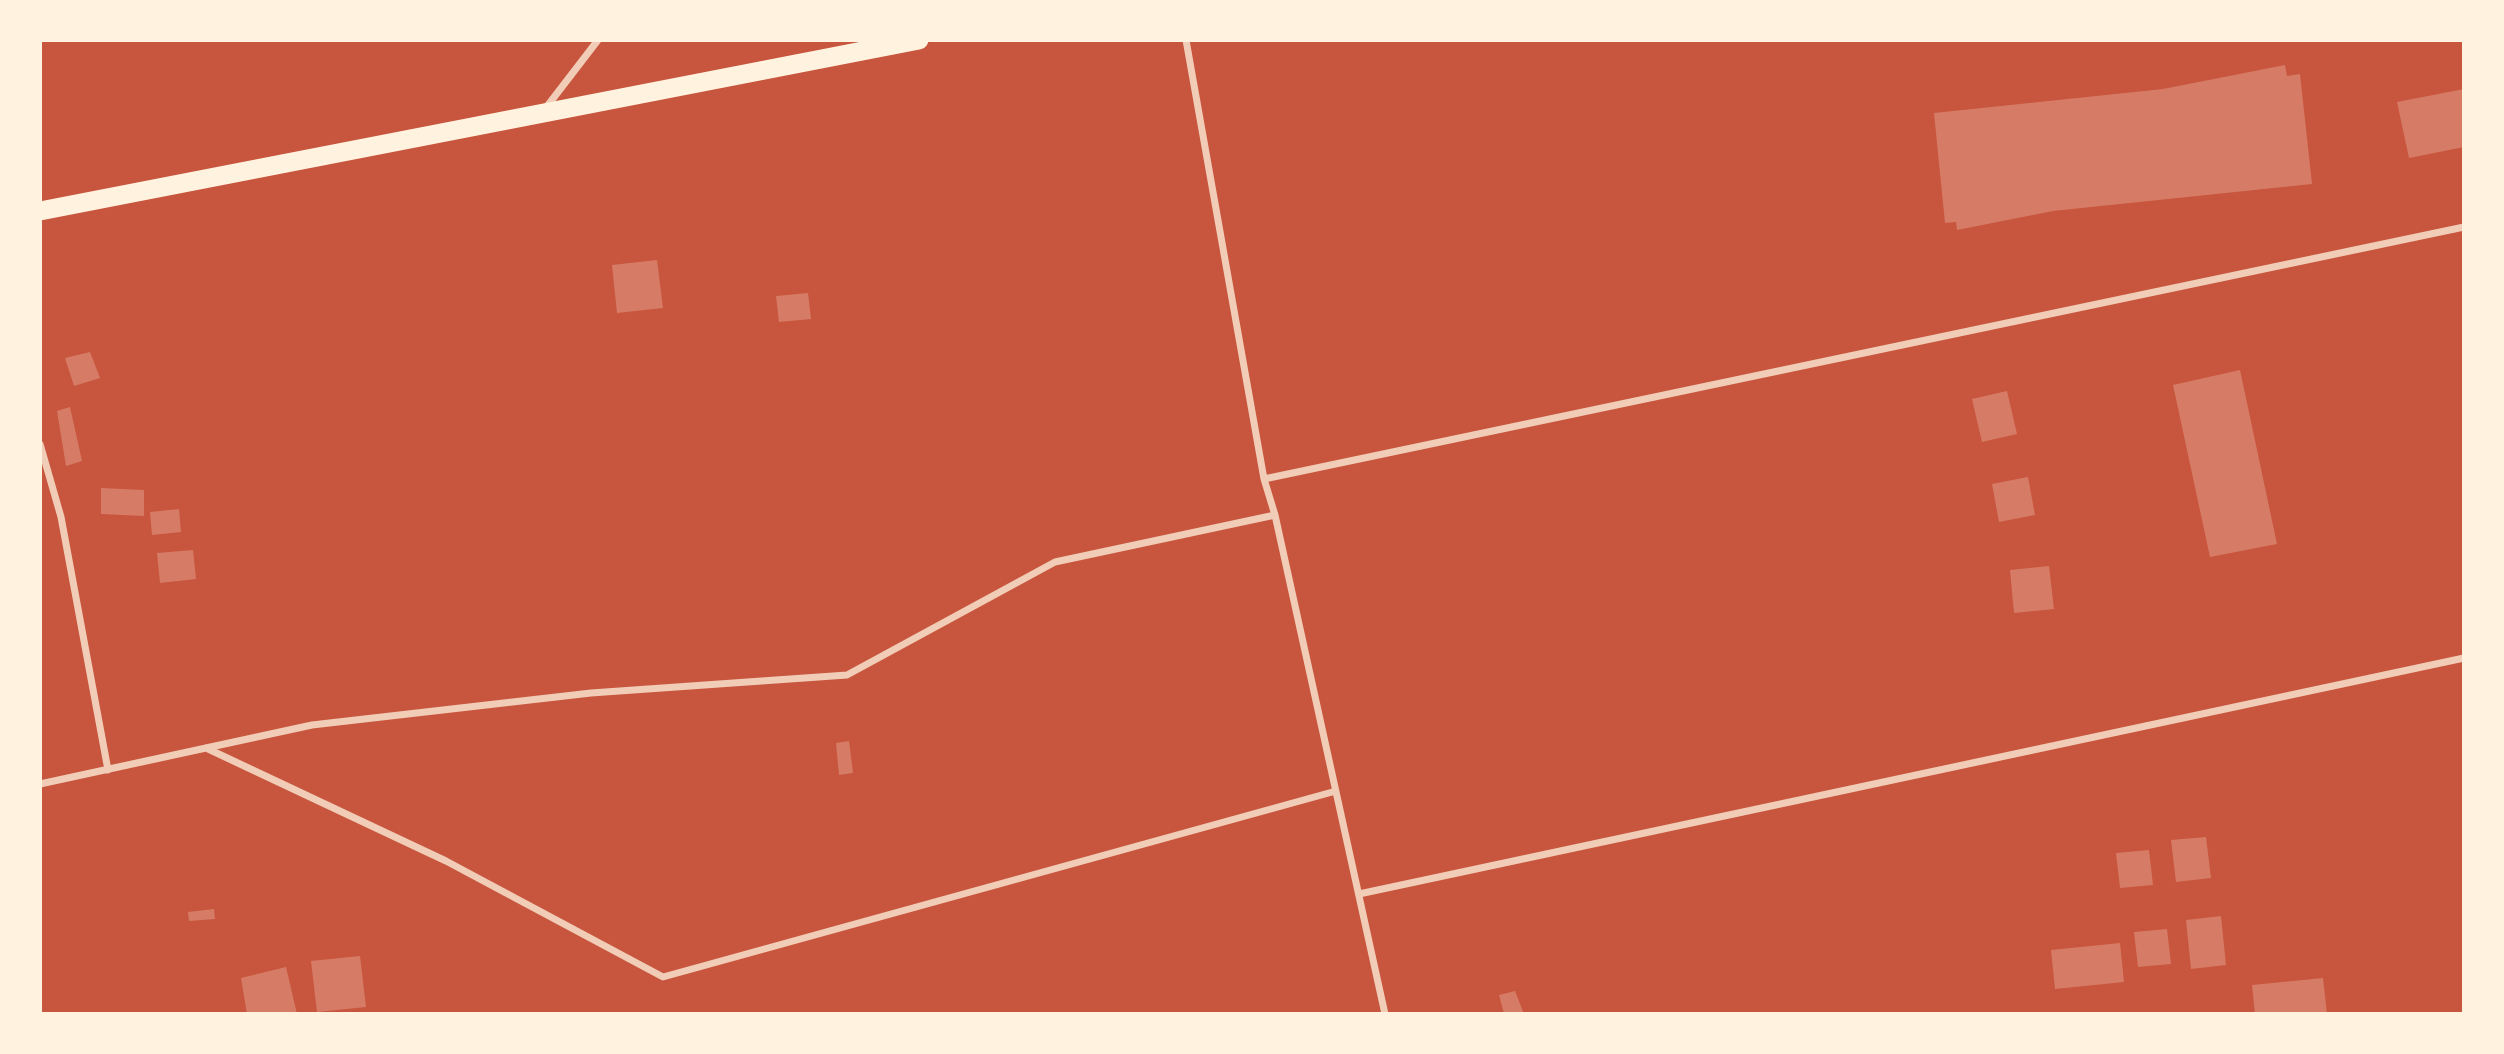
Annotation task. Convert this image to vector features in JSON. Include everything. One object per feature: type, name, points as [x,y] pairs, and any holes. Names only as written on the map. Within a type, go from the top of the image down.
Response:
[{"type":"highway","points":[[40,211],[919,40]]},
{"type":"street","points":[[541,113],[598,40]]},
{"type":"street","points":[[1186,40],[1264,479],[1275,515],[1385,1014]]},
{"type":"street","points":[[1264,479],[2464,227]]},
{"type":"street","points":[[40,444],[61,517],[108,770]]},
{"type":"street","points":[[40,785],[312,725],[590,693],[847,675],[1055,562],[1275,515]]},
{"type":"street","points":[[1359,894],[2464,658]]},
{"type":"street","points":[[206,748],[446,861],[663,976],[1336,791]]},
{"type":"building","points":[[2285,65],[2287,76],[2300,74],[2312,184],[2053,211],[1957,230],[1956,222],[1945,223],[1934,113],[2163,89]]},
{"type":"building","points":[[2464,89],[2464,147],[2409,158],[2397,102]]},
{"type":"building","points":[[657,260],[663,308],[617,313],[612,265]]},
{"type":"building","points":[[808,293],[811,319],[779,322],[776,296]]},
{"type":"building","points":[[90,352],[100,378],[74,386],[65,358]]},
{"type":"building","points":[[2240,370],[2277,544],[2210,557],[2173,385]]},
{"type":"building","points":[[2007,391],[2017,434],[1982,442],[1972,399]]},
{"type":"building","points":[[70,407],[82,461],[66,466],[57,411]]},
{"type":"building","points":[[2028,477],[2035,515],[1999,522],[1992,484]]},
{"type":"building","points":[[101,488],[144,490],[144,516],[101,514]]},
{"type":"building","points":[[179,509],[181,532],[152,535],[150,512]]},
{"type":"building","points":[[193,550],[196,579],[160,583],[157,553]]},
{"type":"building","points":[[2049,566],[2054,609],[2014,613],[2010,570]]},
{"type":"building","points":[[849,741],[853,773],[839,775],[836,743]]},
{"type":"building","points":[[2206,837],[2211,878],[2176,882],[2171,840]]},
{"type":"building","points":[[2149,850],[2153,885],[2120,888],[2116,853]]},
{"type":"building","points":[[214,909],[215,919],[189,921],[188,912]]},
{"type":"building","points":[[2221,916],[2226,965],[2191,969],[2186,920]]},
{"type":"building","points":[[2167,929],[2171,964],[2138,967],[2134,932]]},
{"type":"building","points":[[2120,943],[2124,982],[2055,989],[2051,950]]},
{"type":"building","points":[[360,956],[366,1007],[317,1012],[311,961]]},
{"type":"building","points":[[286,967],[297,1014],[247,1014],[241,978]]},
{"type":"building","points":[[2323,978],[2327,1014],[2255,1014],[2252,985]]},
{"type":"building","points":[[1515,991],[1524,1014],[1504,1014],[1499,995]]}]
